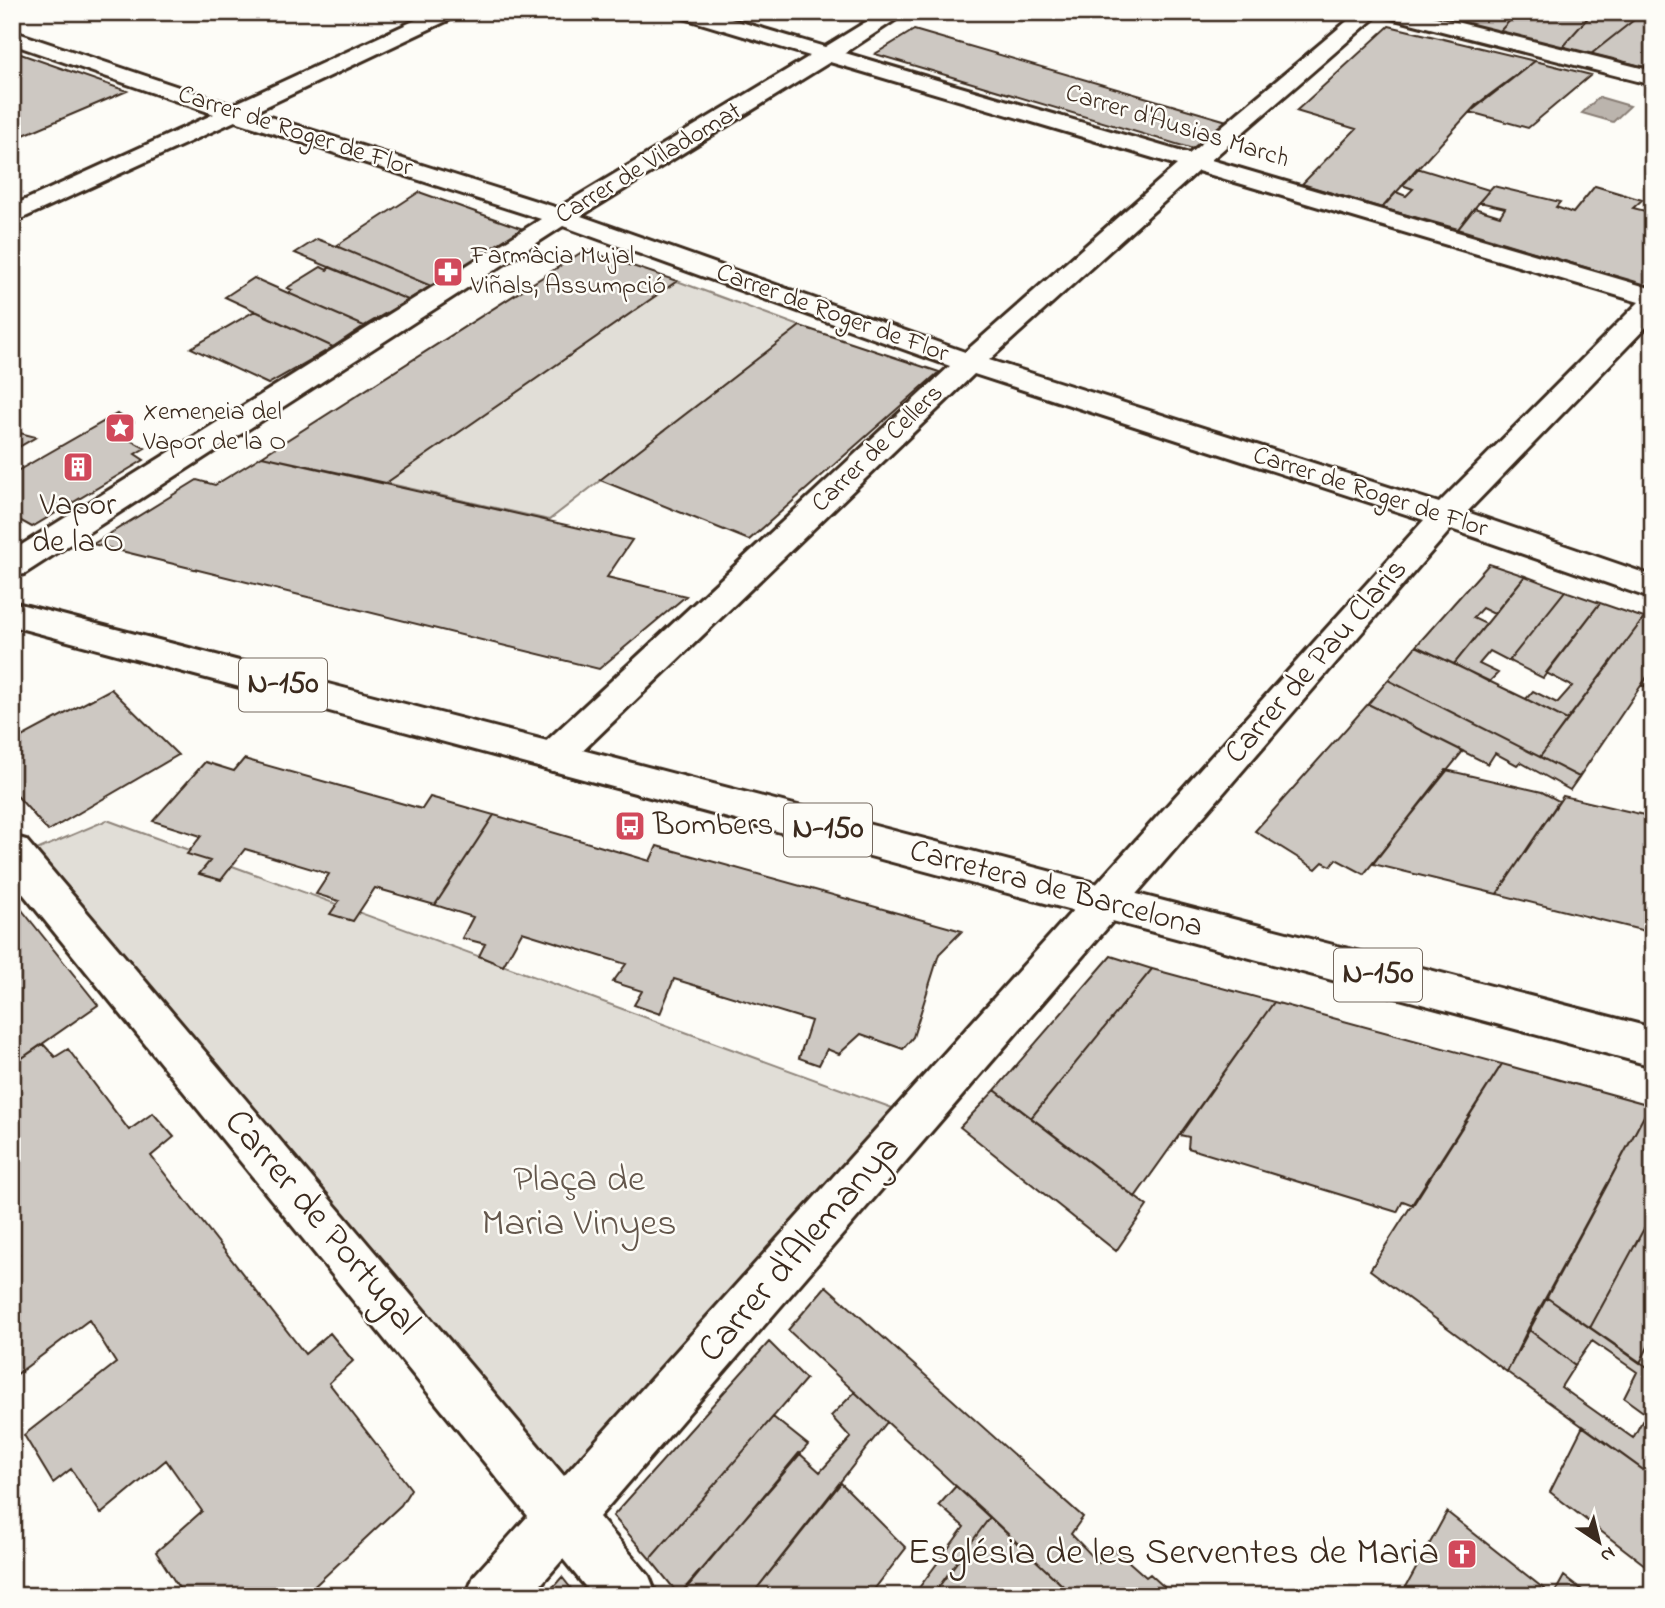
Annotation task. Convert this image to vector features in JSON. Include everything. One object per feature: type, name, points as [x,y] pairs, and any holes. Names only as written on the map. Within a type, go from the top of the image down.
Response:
[{"type":"street","points":[[12,216],[450,12]]},
{"type":"street","name":"Carrer d'Ausias March","points":[[684,12],[1653,298]]},
{"type":"street","name":"Carrer de Viladomat","points":[[12,566],[561,217],[897,12]]},
{"type":"street","name":"Carrer de Cellers","points":[[553,757],[969,363],[1194,162],[1371,12]]},
{"type":"street","points":[[1390,12],[1653,78]]},
{"type":"street","name":"Carrer de Roger de Flor","points":[[12,37],[234,113],[561,217],[969,363],[1446,516],[1653,588]]},
{"type":"street","name":"Carrer de Pau Claris","points":[[1104,903],[1446,516],[1653,304]]},
{"type":"street","name":"Carretera de Barcelona","points":[[12,614],[1653,1047]]},
{"type":"street","name":"Carrer de Portugal","points":[[12,851],[629,1596]]},
{"type":"street","name":"Carrer d'Alemanya","points":[[494,1596],[1104,903]]},
{"type":"green space","points":[[677,281],[800,326],[549,520],[386,483]]},
{"type":"green space","name":"Plaça de Maria Vinyes","points":[[107,820],[917,1117],[577,1503],[18,858]]},
{"type":"shaded area","points":[[1599,97],[1630,106],[1613,122],[1582,113]]},
{"type":"building","points":[[1434,12],[1518,12],[1499,32],[1443,19]]},
{"type":"building","points":[[1518,12],[1593,12],[1562,47],[1499,32]]},
{"type":"building","points":[[1593,12],[1644,12],[1591,54],[1562,47]]},
{"type":"building","points":[[1644,12],[1653,12],[1653,69],[1591,54]]},
{"type":"building","points":[[1389,26],[1535,61],[1476,105],[1382,208],[1302,184],[1356,129],[1296,111]]},
{"type":"building","points":[[914,30],[1227,121],[1193,149],[875,54]]},
{"type":"building","points":[[12,51],[127,91],[12,140]]},
{"type":"building","points":[[1535,61],[1591,75],[1528,128],[1470,112]]},
{"type":"building","points":[[1417,168],[1489,190],[1458,229],[1382,208],[1396,192],[1406,196],[1413,189],[1402,185]]},
{"type":"building","points":[[1493,186],[1560,202],[1556,207],[1573,213],[1595,186],[1642,200],[1633,208],[1649,212],[1653,208],[1653,280],[1647,286],[1458,229],[1474,208],[1500,216],[1505,208],[1479,202]]},
{"type":"building","points":[[419,192],[526,230],[431,286],[336,246]]},
{"type":"building","points":[[317,239],[431,286],[408,300],[295,253]]},
{"type":"building","points":[[585,250],[677,281],[386,483],[262,456]]},
{"type":"building","points":[[321,267],[327,270],[330,267],[408,300],[364,326],[288,293],[292,290],[287,288]]},
{"type":"building","points":[[254,278],[364,326],[333,347],[225,297]]},
{"type":"building","points":[[255,311],[333,347],[268,384],[191,348]]},
{"type":"building","points":[[800,326],[939,372],[749,540],[600,480]]},
{"type":"building","name":"Vapor de la O","points":[[117,414],[133,422],[115,432],[145,448],[135,454],[144,460],[32,527],[12,516],[12,474]]},
{"type":"building","points":[[12,431],[36,437],[12,451]]},
{"type":"building","points":[[262,456],[632,540],[607,577],[686,596],[599,669],[93,544],[197,480],[215,485]]},
{"type":"building","points":[[1489,564],[1525,576],[1494,614],[1482,608],[1473,618],[1486,624],[1454,664],[1416,646]]},
{"type":"building","points":[[1525,576],[1565,591],[1509,661],[1490,651],[1479,664],[1498,673],[1489,682],[1454,664]]},
{"type":"building","points":[[1565,591],[1600,603],[1543,678],[1509,661]]},
{"type":"building","points":[[1600,603],[1644,618],[1567,720],[1526,699],[1533,691],[1557,703],[1572,686],[1546,673]]},
{"type":"building","points":[[1644,618],[1653,621],[1653,668],[1579,777],[1540,757]]},
{"type":"building","points":[[1416,646],[1567,720],[1540,757],[1388,680]]},
{"type":"building","points":[[1653,668],[1653,689],[1642,685]]},
{"type":"building","points":[[1388,680],[1579,777],[1570,790],[1520,762],[1517,765],[1495,753],[1488,764],[1368,704]]},
{"type":"building","points":[[111,689],[178,755],[48,831],[12,790],[12,742]]},
{"type":"building","points":[[1368,704],[1463,751],[1364,874],[1336,859],[1331,866],[1323,862],[1316,869],[1255,831]]},
{"type":"building","points":[[244,759],[422,809],[430,797],[494,815],[435,905],[375,888],[353,921],[330,914],[339,901],[316,894],[329,874],[245,849],[221,880],[199,874],[210,861],[187,854],[201,836],[153,821],[205,762],[234,771]]},
{"type":"building","points":[[1446,770],[1542,792],[1559,801],[1497,894],[1373,864]]},
{"type":"building","points":[[1563,796],[1653,817],[1653,933],[1497,894]]},
{"type":"building","points":[[494,815],[650,861],[657,846],[962,931],[939,954],[913,1037],[903,1049],[861,1034],[839,1054],[827,1049],[819,1065],[799,1058],[811,1021],[674,979],[660,1014],[634,1005],[642,991],[613,982],[626,964],[522,932],[503,966],[479,956],[485,944],[462,938],[473,917],[435,905]]},
{"type":"building","points":[[18,905],[98,1005],[12,1065],[12,909]]},
{"type":"building","points":[[1111,956],[1152,969],[1031,1118],[995,1090]]},
{"type":"building","points":[[1152,969],[1274,1002],[1135,1197],[1031,1118]]},
{"type":"building","points":[[1274,1002],[1502,1064],[1413,1205],[1403,1201],[1397,1212],[1188,1148],[1189,1137],[1180,1135]]},
{"type":"building","points":[[43,1044],[55,1057],[68,1049],[129,1130],[153,1113],[174,1137],[151,1156],[305,1354],[330,1333],[353,1361],[329,1383],[411,1489],[401,1505],[304,1596],[184,1596],[156,1552],[202,1511],[166,1460],[101,1514],[71,1469],[53,1483],[24,1435],[116,1363],[89,1320],[12,1378],[12,1259],[19,1254],[12,1243],[12,1065]]},
{"type":"building","points":[[1502,1064],[1650,1105],[1507,1372],[1370,1270]]},
{"type":"building","points":[[995,1090],[1147,1206],[1116,1251],[960,1127]]},
{"type":"building","points":[[1650,1105],[1653,1106],[1653,1212],[1590,1328],[1546,1297]]},
{"type":"building","points":[[1653,1212],[1653,1337],[1640,1363],[1590,1328]]},
{"type":"building","points":[[826,1286],[1083,1517],[1071,1534],[1099,1563],[1111,1546],[1146,1577],[1150,1574],[1174,1596],[1074,1596],[788,1330]]},
{"type":"building","points":[[1546,1297],[1653,1371],[1653,1419],[1624,1398],[1637,1372],[1592,1341],[1575,1365],[1528,1329]]},
{"type":"building","points":[[1528,1329],[1575,1365],[1561,1387],[1633,1438],[1646,1414],[1653,1419],[1653,1477],[1507,1372]]},
{"type":"building","points":[[769,1342],[806,1379],[650,1559],[613,1516]]},
{"type":"building","points":[[855,1392],[887,1422],[751,1596],[680,1596],[799,1453],[820,1472],[851,1438],[831,1416]]},
{"type":"building","points":[[773,1417],[808,1445],[679,1595],[650,1559]]},
{"type":"building","points":[[1583,1426],[1653,1477],[1653,1563],[1650,1569],[1550,1492]]},
{"type":"building","points":[[841,1483],[906,1548],[869,1596],[751,1596]]},
{"type":"building","points":[[956,1486],[990,1517],[932,1596],[913,1596],[964,1527],[939,1505]]},
{"type":"building","name":"Església de les Serventes de Maria","points":[[1447,1512],[1553,1596],[1401,1596]]},
{"type":"building","points":[[990,1517],[1065,1588],[1059,1596],[932,1596]]},
{"type":"building","points":[[1564,1576],[1590,1596],[1553,1596]]},
{"type":"building","points":[[562,1577],[577,1596],[545,1596]]},
{"type":"place","name":"Farmàcia Mujal Viñals, Assumpció","points":[[448,272]]},
{"type":"place","name":"Xemeneia del Vapor de la O","points":[[120,428]]},
{"type":"place","name":"Vapor de la O","points":[[78,467]]},
{"type":"place","name":"Bombers","points":[[630,826]]},
{"type":"place","name":"Església de les Serventes de Maria","points":[[1462,1554]]}]
